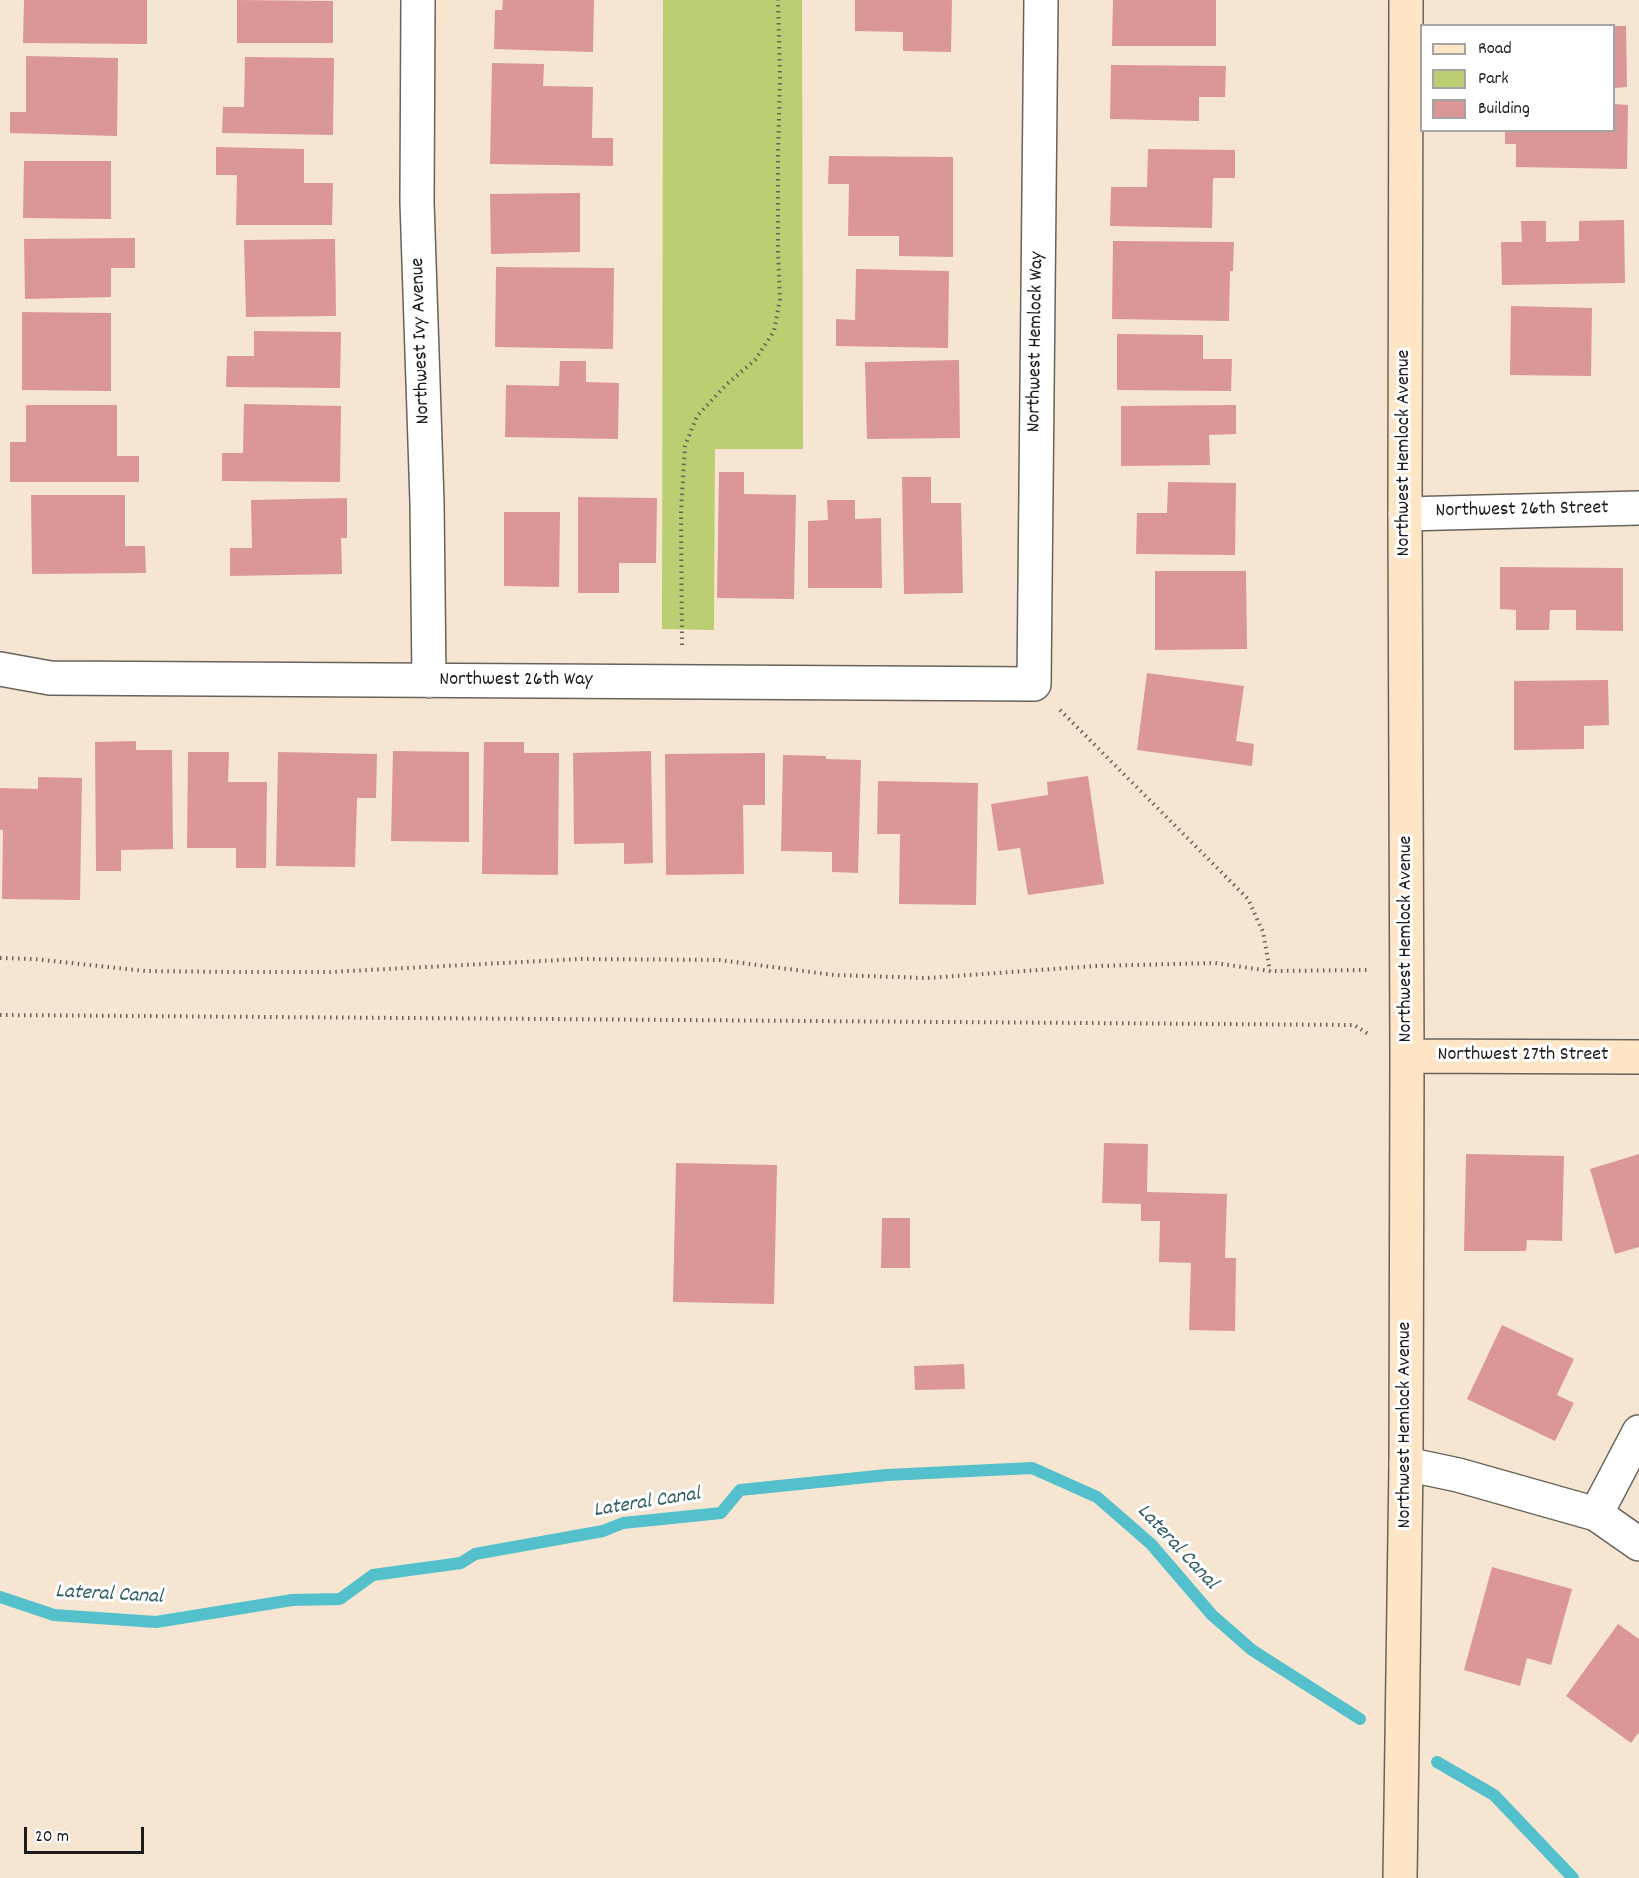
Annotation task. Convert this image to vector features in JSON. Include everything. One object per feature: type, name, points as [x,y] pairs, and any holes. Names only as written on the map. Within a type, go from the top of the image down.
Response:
[{"type":"street","name":"Northwest Ivy Avenue","points":[[418,0],[417,202],[427,502],[429,681]]},
{"type":"street","name":"Northwest Hemlock Way","points":[[1034,684],[1041,0]]},
{"type":"street","name":"Northwest Hemlock Avenue","points":[[1401,1878],[1406,1464],[1406,0]]},
{"type":"street","name":"Northwest 26th Street","points":[[1405,514],[1639,508]]},
{"type":"street","name":"Northwest 26th Way","points":[[0,669],[50,678],[1034,684]]},
{"type":"street","name":"Northwest 27th Street","points":[[1407,1056],[1639,1057]]},
{"type":"street","points":[[1596,1514],[1639,1432]]},
{"type":"street","points":[[1406,1464],[1458,1475],[1596,1514],[1639,1544]]},
{"type":"path","points":[[683,682],[681,511],[685,446],[697,416],[727,384],[755,360],[774,331],[780,299],[778,0]]},
{"type":"path","points":[[1034,684],[1248,899],[1263,932],[1270,971]]},
{"type":"path","points":[[0,958],[34,959],[145,971],[236,972],[330,972],[580,959],[718,960],[834,975],[927,978],[1095,966],[1204,963],[1270,971],[1407,970]]},
{"type":"path","points":[[0,1015],[1353,1025],[1407,1056]]},
{"type":"green space","points":[[663,0],[802,0],[803,449],[715,449],[714,630],[662,629]]},
{"type":"building","points":[[24,0],[147,0],[147,44],[23,43]]},
{"type":"building","points":[[237,0],[333,1],[333,43],[237,43]]},
{"type":"building","points":[[503,0],[594,0],[593,52],[494,49],[495,10],[502,10]]},
{"type":"building","points":[[855,0],[952,0],[951,52],[903,51],[903,32],[855,31]]},
{"type":"building","points":[[1113,0],[1216,0],[1216,46],[1112,46]]},
{"type":"building","points":[[1615,26],[1626,26],[1627,87],[1615,88]]},
{"type":"building","points":[[26,56],[118,58],[117,136],[10,133],[10,112],[26,112]]},
{"type":"building","points":[[245,57],[334,58],[333,135],[222,133],[223,107],[244,107]]},
{"type":"building","points":[[492,63],[544,64],[543,86],[593,87],[592,138],[613,138],[613,166],[490,164]]},
{"type":"building","points":[[1111,65],[1226,66],[1225,97],[1199,97],[1199,121],[1110,119]]},
{"type":"building","points":[[1615,104],[1628,105],[1627,169],[1516,167],[1516,144],[1505,144],[1505,132],[1615,132]]},
{"type":"building","points":[[216,147],[304,149],[304,183],[333,183],[332,225],[236,225],[237,175],[216,175]]},
{"type":"building","points":[[1148,149],[1235,150],[1235,178],[1213,178],[1212,228],[1110,226],[1111,187],[1147,187]]},
{"type":"building","points":[[829,156],[953,157],[953,257],[899,256],[899,236],[848,236],[849,184],[828,184]]},
{"type":"building","points":[[24,161],[111,161],[111,219],[23,218]]},
{"type":"building","points":[[580,193],[580,252],[491,254],[490,194]]},
{"type":"building","points":[[1624,220],[1625,283],[1502,285],[1501,242],[1522,242],[1521,221],[1546,221],[1546,242],[1579,241],[1579,221]]},
{"type":"building","points":[[135,238],[135,268],[111,268],[111,297],[25,299],[24,239]]},
{"type":"building","points":[[335,239],[336,316],[246,317],[244,240]]},
{"type":"building","points":[[1113,241],[1234,242],[1233,271],[1230,271],[1229,321],[1112,319]]},
{"type":"building","points":[[496,267],[614,268],[613,349],[495,347]]},
{"type":"building","points":[[856,269],[949,271],[948,348],[836,346],[836,319],[855,320]]},
{"type":"building","points":[[1511,306],[1592,308],[1591,376],[1510,375]]},
{"type":"building","points":[[22,312],[111,313],[111,391],[22,390]]},
{"type":"building","points":[[254,331],[341,332],[340,388],[226,387],[227,356],[254,356]]},
{"type":"building","points":[[1117,334],[1203,335],[1203,359],[1232,359],[1231,391],[1117,390]]},
{"type":"building","points":[[959,360],[960,438],[867,439],[865,362]]},
{"type":"building","points":[[560,361],[586,361],[586,382],[619,383],[618,439],[505,437],[506,385],[559,386]]},
{"type":"building","points":[[244,404],[341,406],[340,482],[222,481],[222,453],[243,453]]},
{"type":"building","points":[[26,405],[117,405],[117,456],[139,456],[139,482],[10,482],[10,442],[26,442]]},
{"type":"building","points":[[1236,405],[1236,434],[1209,435],[1210,465],[1121,466],[1121,406]]},
{"type":"building","points":[[719,472],[744,472],[744,494],[796,495],[794,599],[717,598]]},
{"type":"building","points":[[902,477],[931,477],[931,503],[961,503],[963,593],[904,594]]},
{"type":"building","points":[[1168,482],[1236,483],[1235,555],[1136,554],[1137,513],[1167,513]]},
{"type":"building","points":[[31,495],[125,495],[125,546],[145,546],[146,573],[32,574]]},
{"type":"building","points":[[578,497],[657,498],[656,563],[619,563],[619,593],[578,593]]},
{"type":"building","points":[[347,498],[347,538],[341,538],[342,574],[230,576],[230,548],[252,548],[251,500]]},
{"type":"building","points":[[827,500],[855,500],[855,519],[881,518],[882,588],[808,588],[808,521],[828,520]]},
{"type":"building","points":[[504,512],[560,512],[559,587],[504,586]]},
{"type":"building","points":[[1500,567],[1623,568],[1623,631],[1576,630],[1576,610],[1550,610],[1549,630],[1516,630],[1516,610],[1500,609]]},
{"type":"building","points":[[1155,571],[1246,571],[1247,649],[1155,650]]},
{"type":"building","points":[[1147,673],[1244,686],[1236,741],[1254,744],[1252,766],[1137,750]]},
{"type":"building","points":[[1608,680],[1609,725],[1584,726],[1584,749],[1514,750],[1514,681]]},
{"type":"building","points":[[136,741],[136,750],[172,750],[173,849],[121,850],[121,871],[96,871],[95,742]]},
{"type":"building","points":[[484,742],[524,742],[524,753],[559,753],[558,875],[482,874]]},
{"type":"building","points":[[393,751],[469,752],[469,842],[391,841]]},
{"type":"building","points":[[651,751],[653,863],[624,864],[624,843],[574,844],[573,753]]},
{"type":"building","points":[[188,752],[229,752],[228,782],[267,782],[266,868],[236,868],[236,848],[187,848]]},
{"type":"building","points":[[278,752],[377,754],[376,798],[357,798],[355,867],[276,866]]},
{"type":"building","points":[[765,753],[765,805],[743,805],[744,874],[666,875],[665,754]]},
{"type":"building","points":[[783,755],[861,760],[858,873],[832,872],[832,852],[781,851]]},
{"type":"building","points":[[1088,776],[1104,884],[1028,895],[1020,848],[998,851],[991,804],[1048,795],[1047,782]]},
{"type":"building","points":[[38,777],[82,778],[80,900],[2,899],[3,830],[0,830],[0,788],[38,789]]},
{"type":"building","points":[[878,781],[978,783],[976,905],[899,904],[900,834],[877,834]]},
{"type":"building","points":[[1104,1143],[1148,1144],[1147,1192],[1227,1194],[1225,1258],[1236,1258],[1235,1331],[1189,1330],[1191,1263],[1159,1262],[1160,1221],[1141,1221],[1141,1204],[1102,1203]]},
{"type":"building","points":[[1466,1154],[1564,1156],[1562,1241],[1527,1240],[1526,1251],[1464,1251]]},
{"type":"building","points":[[1639,1154],[1639,1247],[1615,1254],[1590,1169]]},
{"type":"building","points":[[676,1163],[777,1165],[774,1304],[673,1302]]},
{"type":"building","points":[[882,1218],[910,1218],[910,1268],[881,1268]]},
{"type":"building","points":[[1502,1325],[1574,1359],[1557,1395],[1574,1403],[1555,1441],[1467,1399]]},
{"type":"building","points":[[964,1364],[965,1389],[915,1390],[914,1366]]},
{"type":"building","points":[[1492,1567],[1572,1589],[1551,1665],[1527,1658],[1520,1686],[1464,1670]]},
{"type":"building","points":[[1618,1624],[1639,1639],[1639,1732],[1631,1743],[1566,1696]]},
{"type":"waterway","name":"Lateral Canal","points":[[0,1597],[54,1615],[156,1622],[292,1600],[340,1599],[373,1575],[461,1563],[475,1554],[603,1531],[623,1523],[721,1513],[740,1490],[887,1475],[1032,1468],[1097,1497],[1151,1544],[1212,1615],[1252,1650],[1360,1719]]},
{"type":"waterway","name":"Lateral Canal","points":[[1437,1762],[1494,1795],[1573,1878]]}]
